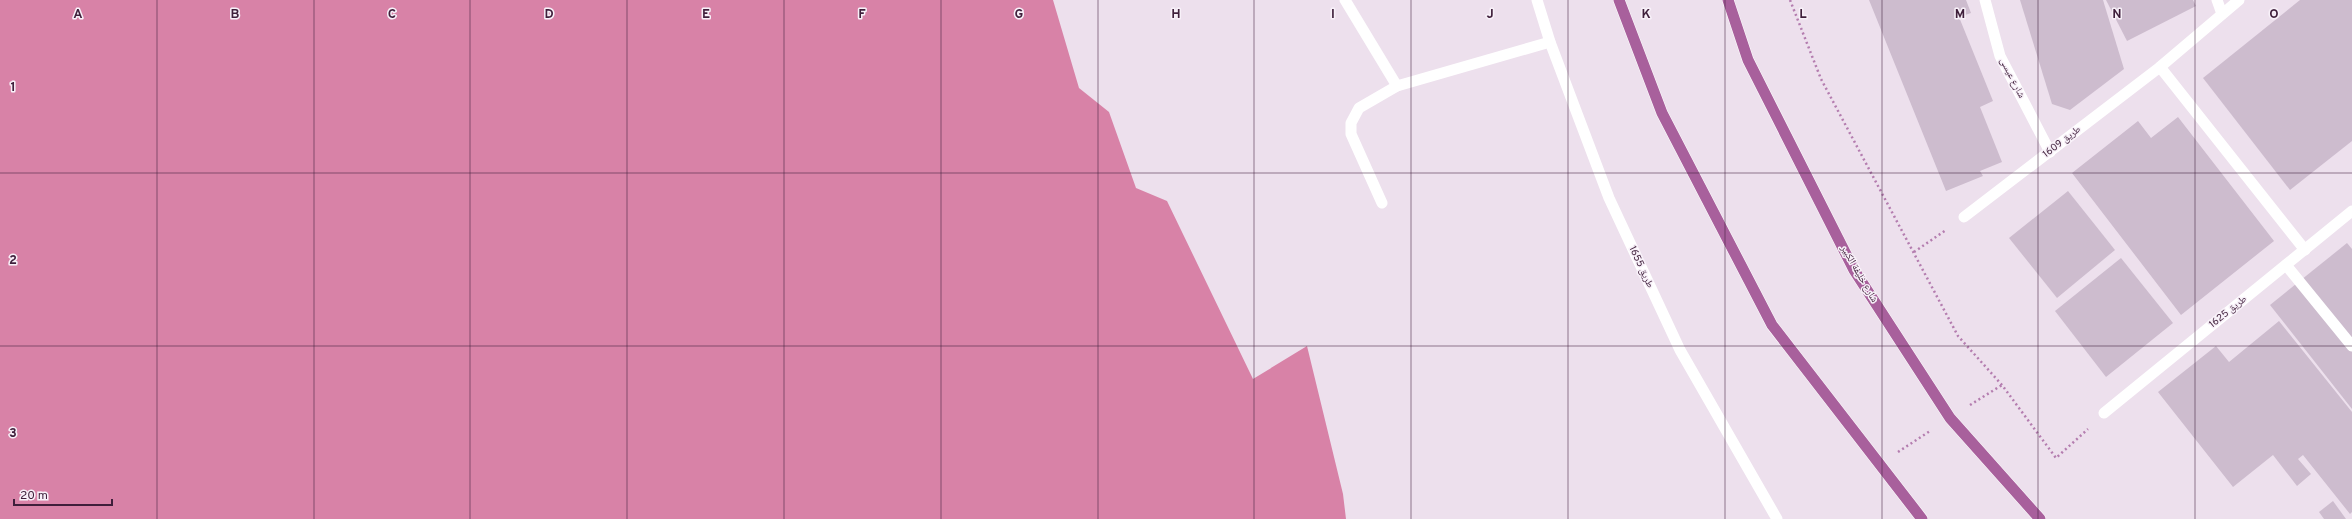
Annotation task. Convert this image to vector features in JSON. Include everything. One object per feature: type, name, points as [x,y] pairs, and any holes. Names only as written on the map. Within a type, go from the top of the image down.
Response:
[{"type":"main road","points":[[1619,0],[1662,113],[1772,325],[1922,519]]},
{"type":"main road","name":"شارع خليفة الكبير","points":[[1728,0],[1748,60],[1854,270],[1950,418],[2040,519]]},
{"type":"street","points":[[1345,0],[1397,86]]},
{"type":"street","name":"طريق 1655","points":[[1537,0],[1550,42],[1609,198],[1680,350],[1776,519]]},
{"type":"street","name":"شارع عيسى","points":[[1985,0],[2000,56],[2050,152]]},
{"type":"street","points":[[2217,0],[2222,14]]},
{"type":"street","name":"طريق 1609","points":[[1964,217],[2160,67],[2239,0]]},
{"type":"street","points":[[1382,203],[1351,134],[1351,123],[1359,108],[1397,86],[1550,42]]},
{"type":"street","points":[[2160,67],[2305,250]]},
{"type":"street","name":"طريق 1625","points":[[2104,413],[2352,211]]},
{"type":"street","points":[[2286,265],[2352,346]]},
{"type":"path","points":[[1790,0],[1821,79],[1958,336],[2002,385],[2056,458],[2104,413]]},
{"type":"path","points":[[1914,252],[1964,217]]},
{"type":"path","points":[[1878,464],[2002,385]]},
{"type":"shaded area","points":[[0,0],[1053,0],[1079,88],[1109,112],[1136,188],[1167,201],[1253,379],[1307,346],[1343,494],[1346,519],[0,519]]},
{"type":"building","points":[[1869,0],[1966,0],[1971,13],[1959,17],[1993,101],[1980,107],[2002,162],[1980,171],[1983,176],[1946,191]]},
{"type":"building","points":[[2020,0],[2103,0],[2124,69],[2070,110],[2052,104]]},
{"type":"building","points":[[2106,0],[2193,0],[2196,6],[2127,41]]},
{"type":"building","points":[[2300,0],[2352,0],[2352,141],[2290,190],[2203,78]]},
{"type":"building","points":[[2178,117],[2274,241],[2181,315],[2072,173],[2138,121],[2151,138]]},
{"type":"building","points":[[2068,191],[2115,250],[2057,298],[2009,238]]},
{"type":"building","points":[[2347,243],[2352,249],[2352,409],[2270,305]]},
{"type":"building","points":[[2121,258],[2173,323],[2106,377],[2055,311]]},
{"type":"building","points":[[2279,321],[2352,412],[2352,512],[2350,514],[2303,455],[2298,459],[2311,474],[2297,486],[2273,455],[2233,487],[2158,392],[2216,346],[2229,362]]},
{"type":"building","points":[[2333,501],[2346,519],[2324,519],[2319,512]]}]
